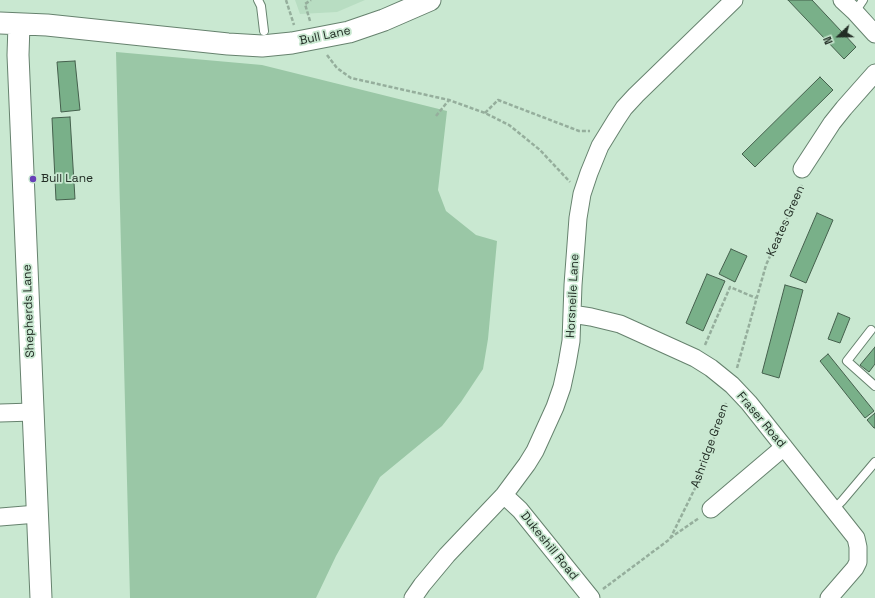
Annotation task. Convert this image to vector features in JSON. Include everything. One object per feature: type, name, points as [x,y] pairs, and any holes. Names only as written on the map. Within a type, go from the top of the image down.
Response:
[{"type":"street","name":"Bull Lane","points":[[9,24],[47,25],[228,44],[262,46],[292,43],[349,32],[384,20],[430,0]]},
{"type":"street","name":"Horsneile Lane","points":[[413,598],[447,555],[504,495],[527,464],[555,408],[562,387],[571,341],[578,218],[582,194],[593,162],[609,131],[624,108],[636,95],[734,0]]},
{"type":"street","points":[[852,4],[875,34]]},
{"type":"street","name":"Shepherds Lane","points":[[9,24],[18,55],[41,598]]},
{"type":"street","name":"Keates Green","points":[[802,169],[832,123],[875,73]]},
{"type":"street","name":"Fraser Road","points":[[572,314],[620,324],[698,360],[732,385],[749,403],[856,538],[859,556],[858,562],[855,568],[829,598]]},
{"type":"street","points":[[0,413],[33,412]]},
{"type":"street","points":[[711,508],[784,447]]},
{"type":"street","name":"Dukeshill Road","points":[[504,495],[520,510],[594,596]]},
{"type":"street","points":[[0,517],[37,514]]},
{"type":"lane","points":[[258,0],[261,6],[264,31]]},
{"type":"lane","points":[[871,330],[847,360],[875,385]]},
{"type":"lane","points":[[834,509],[875,462]]},
{"type":"path","points":[[286,0],[295,27]]},
{"type":"path","points":[[311,0],[305,4],[311,24]]},
{"type":"path","points":[[323,51],[337,68],[352,78],[449,100],[486,113],[509,125],[552,162],[582,194]]},
{"type":"path","points":[[436,116],[449,100]]},
{"type":"path","points":[[486,113],[498,100],[579,130],[609,131]]},
{"type":"path","name":"Keates Green","points":[[735,374],[766,266],[806,176],[802,169]]},
{"type":"path","points":[[698,360],[730,287],[756,298]]},
{"type":"path","name":"Ashridge Green","points":[[594,596],[670,539],[702,476],[728,397]]},
{"type":"path","points":[[670,539],[711,508]]},
{"type":"shaded area","points":[[295,0],[365,0],[337,12],[300,14]]},
{"type":"shaded area","points":[[116,52],[262,65],[447,111],[438,190],[446,211],[476,235],[497,241],[488,339],[483,369],[461,402],[442,426],[380,477],[336,556],[316,598],[130,598]]},
{"type":"building","points":[[788,0],[812,0],[856,47],[844,59]]},
{"type":"building","points":[[75,61],[80,110],[61,112],[57,62]]},
{"type":"building","points":[[820,77],[833,90],[755,167],[742,154]]},
{"type":"building","points":[[70,117],[75,199],[56,200],[52,118]]},
{"type":"building","points":[[817,213],[833,220],[806,283],[790,276]]},
{"type":"building","points":[[731,249],[747,256],[735,282],[719,274]]},
{"type":"building","points":[[707,274],[725,281],[703,331],[686,323]]},
{"type":"building","points":[[785,285],[803,290],[779,378],[762,373]]},
{"type":"building","points":[[838,313],[850,318],[840,343],[828,339]]},
{"type":"building","points":[[875,347],[875,364],[869,372],[860,365]]},
{"type":"building","points":[[828,354],[874,411],[865,418],[820,361]]},
{"type":"building","points":[[875,413],[875,428],[874,428],[867,420]]},
{"type":"place","name":"Bull Lane","points":[[33,179]]}]
